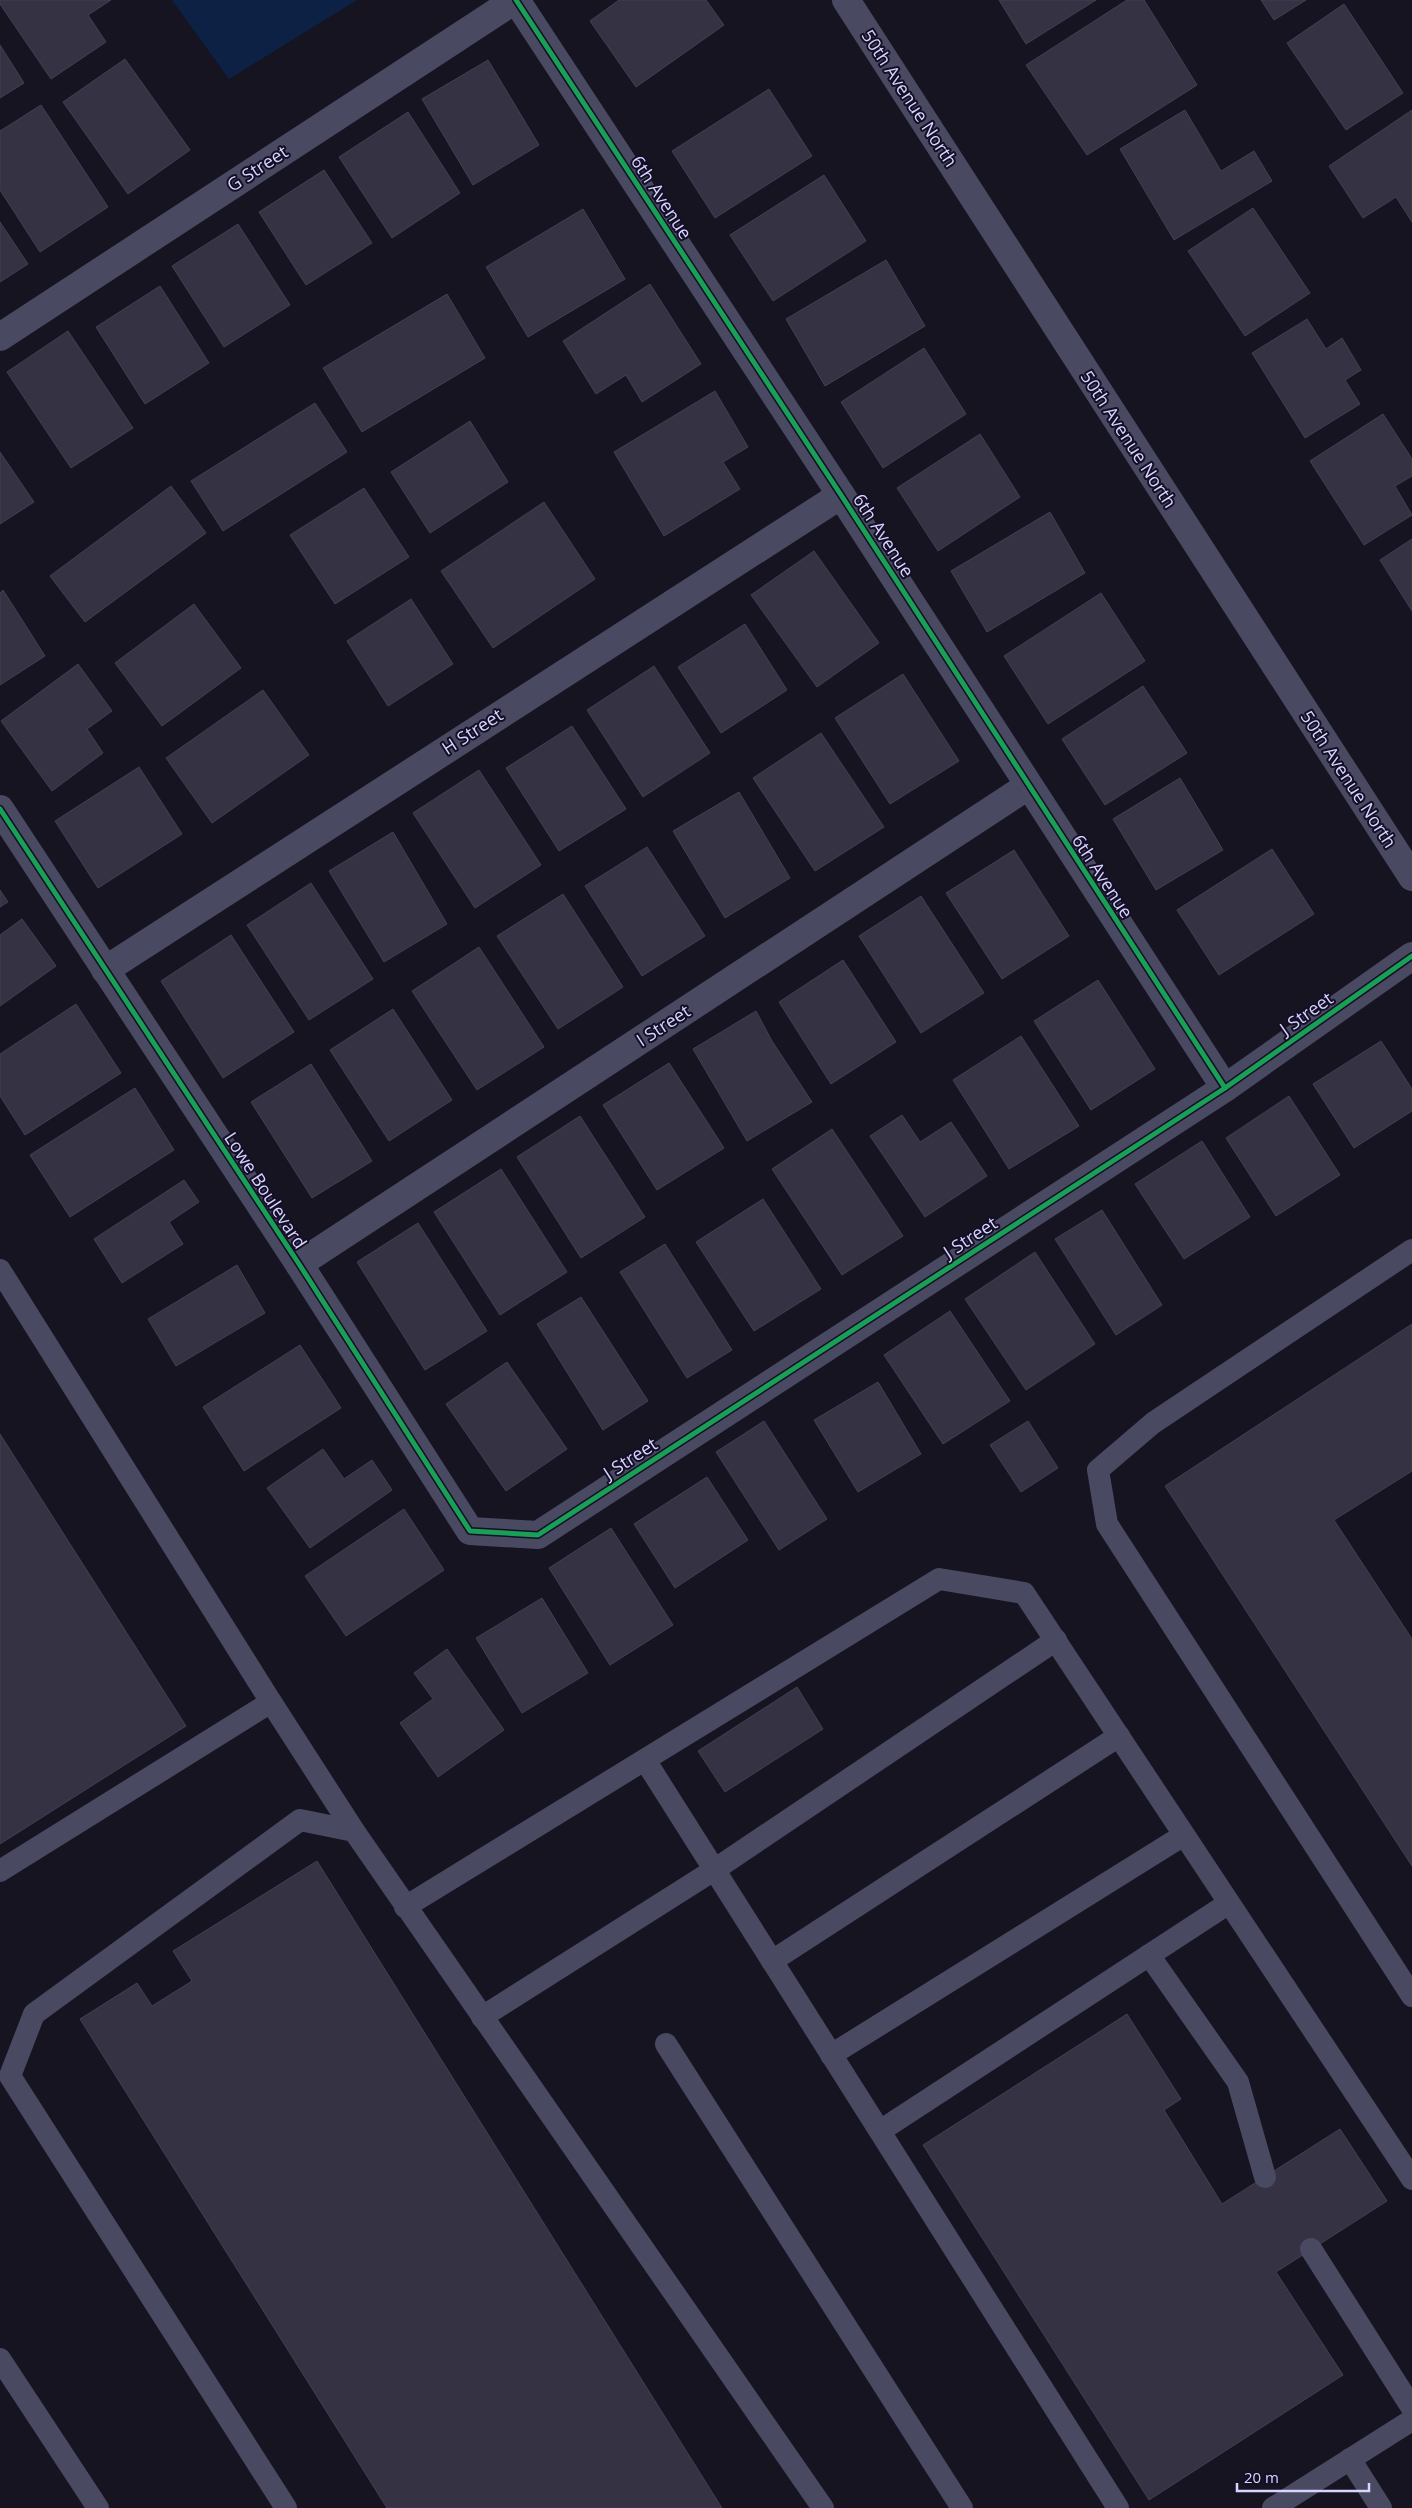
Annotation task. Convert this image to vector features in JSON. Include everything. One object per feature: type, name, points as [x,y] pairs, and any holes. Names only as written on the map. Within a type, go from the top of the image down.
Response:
[{"type":"street","name":"G Street","points":[[0,337],[515,0]]},
{"type":"street","name":"6th Avenue","points":[[515,0],[842,495],[1028,786],[1225,1088]]},
{"type":"street","name":"50th Avenue North","points":[[846,0],[1412,877]]},
{"type":"street","name":"H Street","points":[[105,970],[842,495]]},
{"type":"street","name":"I Street","points":[[299,1264],[1028,786]]},
{"type":"street","name":"Lowe Boulevard","points":[[0,809],[299,1264],[470,1531],[538,1534]]},
{"type":"street","name":"J Street","points":[[538,1534],[1225,1088],[1412,956]]},
{"type":"lane","points":[[1412,1250],[1153,1423],[1098,1470],[1107,1524],[1412,1996]]},
{"type":"lane","points":[[0,1270],[271,1702],[405,1907],[823,2508]]},
{"type":"lane","points":[[405,1907],[939,1579],[1024,1593],[1412,2180]]},
{"type":"lane","points":[[482,2017],[714,1870],[1056,1640]]},
{"type":"lane","points":[[0,1871],[271,1702]]},
{"type":"lane","points":[[772,1961],[1119,1736]]},
{"type":"lane","points":[[645,1760],[1118,2508]]},
{"type":"lane","points":[[286,2508],[5,2079],[34,2014],[300,1820],[354,1830]]},
{"type":"lane","points":[[831,2056],[1184,1836]]},
{"type":"lane","points":[[880,2131],[1229,1903]]},
{"type":"lane","points":[[1149,1955],[1238,2082],[1265,2177]]},
{"type":"lane","points":[[666,2044],[962,2508]]},
{"type":"lane","points":[[1312,2249],[1412,2408]]},
{"type":"lane","points":[[0,2358],[98,2508]]},
{"type":"lane","points":[[1273,2508],[1412,2420]]},
{"type":"lane","points":[[1350,2459],[1381,2508]]},
{"type":"water","points":[[172,0],[357,0],[229,79]]},
{"type":"building","points":[[0,0],[111,0],[88,15],[106,42],[51,79],[0,4]]},
{"type":"building","points":[[619,0],[706,0],[724,25],[636,87],[590,21]]},
{"type":"building","points":[[999,0],[1096,0],[1026,44]]},
{"type":"building","points":[[1127,0],[1144,0],[1197,85],[1087,155],[1026,65]]},
{"type":"building","points":[[1261,0],[1306,0],[1274,20]]},
{"type":"building","points":[[1344,4],[1403,93],[1346,130],[1287,43]]},
{"type":"building","points":[[0,45],[24,83],[0,98]]},
{"type":"building","points":[[125,59],[190,150],[128,194],[63,102]]},
{"type":"building","points":[[488,60],[539,145],[473,185],[422,99]]},
{"type":"building","points":[[769,89],[812,156],[715,218],[672,151]]},
{"type":"building","points":[[41,105],[108,207],[40,252],[0,190],[0,131]]},
{"type":"building","points":[[1185,110],[1221,171],[1254,151],[1272,181],[1174,240],[1120,149]]},
{"type":"building","points":[[1412,110],[1412,222],[1396,197],[1363,218],[1329,166]]},
{"type":"building","points":[[408,112],[460,193],[392,238],[339,157]]},
{"type":"building","points":[[324,170],[372,243],[306,285],[259,212]]},
{"type":"building","points":[[824,175],[866,241],[773,301],[730,235]]},
{"type":"building","points":[[1253,208],[1310,293],[1245,336],[1188,251]]},
{"type":"building","points":[[583,209],[625,279],[528,337],[486,267]]},
{"type":"building","points":[[0,222],[28,264],[0,282]]},
{"type":"building","points":[[238,224],[290,305],[224,347],[172,266]]},
{"type":"building","points":[[886,260],[925,326],[825,386],[786,319]]},
{"type":"building","points":[[650,284],[701,364],[642,402],[626,375],[596,394],[563,341]]},
{"type":"building","points":[[160,286],[209,363],[145,404],[96,327]]},
{"type":"building","points":[[447,294],[485,358],[362,432],[323,368]]},
{"type":"building","points":[[1307,319],[1326,349],[1342,338],[1361,370],[1345,380],[1360,404],[1305,438],[1252,353]]},
{"type":"building","points":[[68,331],[133,428],[71,468],[7,372]]},
{"type":"building","points":[[924,348],[966,414],[883,468],[841,402]]},
{"type":"building","points":[[715,391],[748,447],[723,462],[740,489],[664,536],[614,452]]},
{"type":"building","points":[[315,403],[347,452],[223,531],[191,481]]},
{"type":"building","points":[[1383,414],[1412,459],[1412,476],[1395,486],[1412,515],[1364,545],[1310,461]]},
{"type":"building","points":[[470,421],[508,482],[430,533],[391,472]]},
{"type":"building","points":[[980,434],[1020,497],[938,551],[897,488]]},
{"type":"building","points":[[0,452],[34,502],[0,524]]},
{"type":"building","points":[[171,486],[206,533],[85,622],[50,576]]},
{"type":"building","points":[[364,488],[409,557],[335,604],[290,535]]},
{"type":"building","points":[[544,502],[595,579],[493,648],[441,571]]},
{"type":"building","points":[[1050,512],[1085,573],[987,632],[951,571]]},
{"type":"building","points":[[1412,539],[1412,611],[1380,560]]},
{"type":"building","points":[[814,551],[879,643],[817,687],[751,595]]},
{"type":"building","points":[[3,590],[45,656],[0,685],[0,593]]},
{"type":"building","points":[[1101,593],[1145,661],[1048,724],[1004,656]]},
{"type":"building","points":[[411,599],[453,664],[388,706],[347,641]]},
{"type":"building","points":[[194,604],[241,668],[162,726],[115,663]]},
{"type":"building","points":[[745,624],[787,690],[721,733],[678,667]]},
{"type":"building","points":[[78,664],[112,711],[87,729],[103,753],[52,791],[1,721]]},
{"type":"building","points":[[654,666],[710,753],[643,797],[587,710]]},
{"type":"building","points":[[903,674],[959,761],[890,804],[835,718]]},
{"type":"building","points":[[1143,686],[1187,753],[1105,805],[1062,739]]},
{"type":"building","points":[[263,690],[309,755],[212,823],[166,758]]},
{"type":"building","points":[[572,726],[626,809],[559,851],[506,768]]},
{"type":"building","points":[[821,733],[884,827],[815,871],[753,778]]},
{"type":"building","points":[[139,767],[182,834],[98,888],[55,821]]},
{"type":"building","points":[[479,770],[541,865],[475,908],[413,813]]},
{"type":"building","points":[[1180,778],[1223,850],[1156,890],[1113,819]]},
{"type":"building","points":[[739,792],[790,878],[725,918],[673,831]]},
{"type":"building","points":[[393,832],[447,924],[384,962],[329,871]]},
{"type":"building","points":[[647,847],[705,936],[642,976],[585,886]]},
{"type":"building","points":[[1272,849],[1314,914],[1219,975],[1177,910]]},
{"type":"building","points":[[1014,850],[1069,936],[1002,979],[946,893]]},
{"type":"building","points":[[311,883],[373,979],[309,1020],[247,925]]},
{"type":"building","points":[[0,890],[8,902],[0,907]]},
{"type":"building","points":[[563,894],[623,987],[558,1029],[497,936]]},
{"type":"building","points":[[921,896],[984,993],[921,1033],[859,936]]},
{"type":"building","points":[[22,919],[56,966],[0,1006],[0,935]]},
{"type":"building","points":[[231,935],[294,1032],[223,1078],[161,981]]},
{"type":"building","points":[[479,947],[544,1047],[477,1090],[412,991]]},
{"type":"building","points":[[843,960],[896,1042],[831,1084],[779,1002]]},
{"type":"building","points":[[1098,980],[1155,1069],[1091,1110],[1034,1021]]},
{"type":"building","points":[[76,1004],[121,1073],[25,1135],[0,1096],[0,1054]]},
{"type":"building","points":[[393,1009],[452,1100],[389,1141],[330,1050]]},
{"type":"building","points":[[756,1011],[772,1041],[812,1102],[747,1141],[693,1049]]},
{"type":"building","points":[[1021,1036],[1079,1126],[1009,1169],[953,1080]]},
{"type":"building","points":[[1381,1041],[1412,1089],[1412,1111],[1354,1148],[1313,1084]]},
{"type":"building","points":[[669,1063],[724,1148],[657,1190],[603,1105]]},
{"type":"building","points":[[311,1064],[372,1161],[312,1198],[251,1102]]},
{"type":"building","points":[[135,1088],[174,1150],[70,1217],[30,1155]]},
{"type":"building","points":[[1289,1096],[1340,1175],[1276,1216],[1226,1138]]},
{"type":"building","points":[[902,1115],[920,1142],[951,1122],[987,1176],[925,1217],[870,1136]]},
{"type":"building","points":[[580,1116],[645,1217],[581,1258],[517,1157]]},
{"type":"building","points":[[832,1129],[903,1236],[842,1275],[772,1169]]},
{"type":"building","points":[[1202,1141],[1250,1217],[1184,1259],[1135,1184]]},
{"type":"building","points":[[501,1169],[567,1272],[500,1315],[434,1212]]},
{"type":"building","points":[[184,1180],[199,1202],[169,1222],[183,1244],[122,1283],[94,1239]]},
{"type":"building","points":[[763,1199],[821,1289],[754,1331],[696,1242]]},
{"type":"building","points":[[1102,1210],[1162,1305],[1116,1335],[1055,1239]]},
{"type":"building","points":[[418,1223],[487,1331],[425,1370],[357,1262]]},
{"type":"building","points":[[665,1244],[732,1350],[687,1378],[620,1272]]},
{"type":"building","points":[[1035,1252],[1095,1344],[1026,1390],[965,1299]]},
{"type":"building","points":[[237,1265],[265,1313],[176,1366],[148,1319]]},
{"type":"building","points":[[581,1297],[648,1401],[603,1430],[537,1324]]},
{"type":"building","points":[[950,1311],[1010,1401],[943,1444],[884,1355]]},
{"type":"building","points":[[1412,1324],[1412,1471],[1334,1520],[1412,1639],[1412,1866],[1165,1486]]},
{"type":"building","points":[[300,1345],[341,1408],[244,1471],[203,1407]]},
{"type":"building","points":[[507,1362],[567,1449],[506,1491],[446,1404]]},
{"type":"building","points":[[878,1382],[921,1454],[858,1492],[814,1420]]},
{"type":"building","points":[[764,1421],[827,1519],[779,1550],[716,1452]]},
{"type":"building","points":[[1028,1421],[1058,1468],[1021,1492],[990,1445]]},
{"type":"building","points":[[0,1434],[186,1726],[0,1844]]},
{"type":"building","points":[[323,1449],[344,1479],[372,1460],[392,1490],[310,1548],[267,1488]]},
{"type":"building","points":[[707,1477],[748,1540],[675,1588],[634,1524]]},
{"type":"building","points":[[404,1509],[444,1570],[346,1636],[305,1576]]},
{"type":"building","points":[[611,1528],[673,1625],[610,1665],[549,1568]]},
{"type":"building","points":[[542,1598],[588,1673],[522,1713],[476,1638]]},
{"type":"building","points":[[447,1649],[504,1730],[438,1777],[400,1723],[433,1699],[414,1673]]},
{"type":"building","points":[[797,1687],[823,1729],[725,1792],[698,1751]]},
{"type":"building","points":[[317,1861],[722,2508],[387,2508],[80,2019],[137,1983],[152,2006],[192,1981],[173,1951]]},
{"type":"building","points":[[1127,2014],[1181,2099],[1164,2110],[1222,2204],[1340,2129],[1387,2201],[1276,2272],[1343,2375],[1149,2500],[923,2145]]},
{"type":"cycle path","points":[[516,0],[841,495],[1225,1088]]},
{"type":"cycle path","points":[[0,809],[299,1264],[470,1531],[538,1535],[1225,1088],[1412,956]]}]
